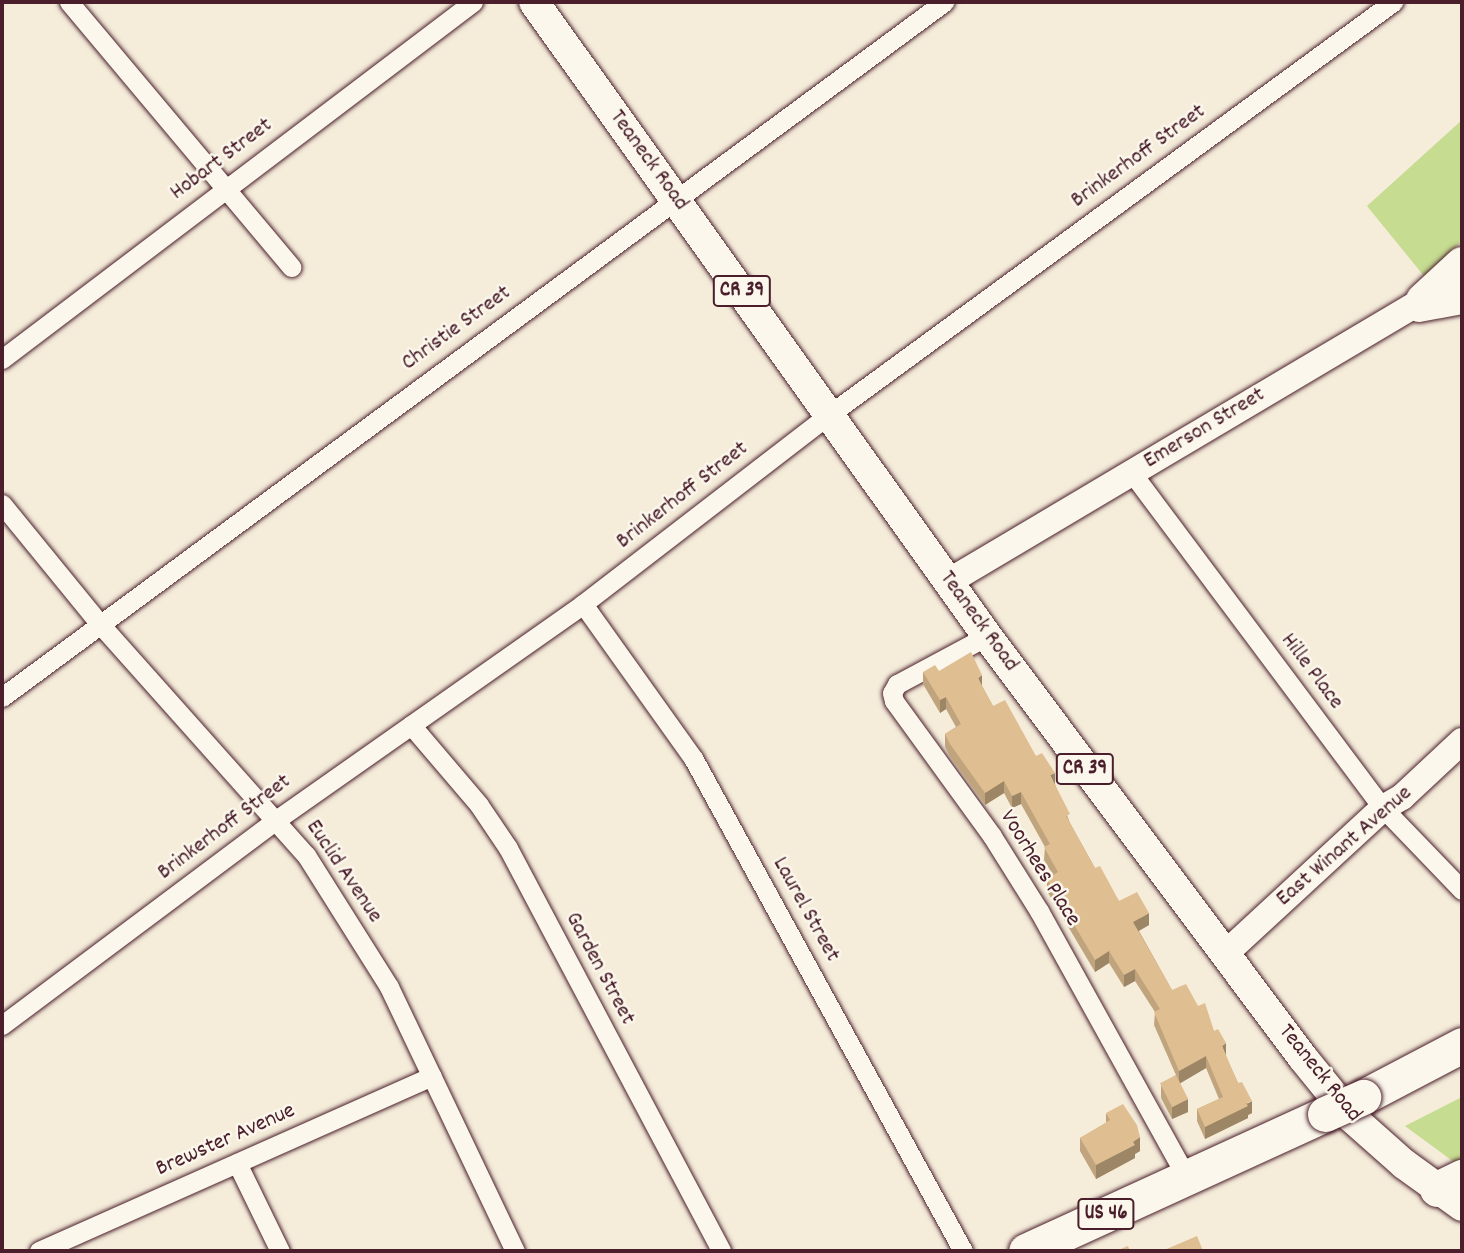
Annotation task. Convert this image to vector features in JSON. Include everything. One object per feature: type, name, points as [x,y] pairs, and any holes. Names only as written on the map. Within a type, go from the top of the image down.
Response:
[{"type":"highway","points":[[1423,300],[1462,264]]},
{"type":"highway","name":"US 46","points":[[1371,1104],[1462,1045]]},
{"type":"highway","name":"US 46","points":[[1026,1251],[1202,1183],[1371,1104],[1462,1070]]},
{"type":"highway","name":"US 46","points":[[1080,1251],[1202,1183]]},
{"type":"main road","name":"Teaneck Road","points":[[534,2],[987,636],[1303,1058],[1351,1117],[1454,1191]]},
{"type":"main road","name":"Emerson Street","points":[[948,582],[1462,276]]},
{"type":"main road","points":[[1394,317],[1462,301]]},
{"type":"main road","name":"East Winant Avenue","points":[[1226,953],[1383,808],[1402,797],[1462,741]]},
{"type":"street","points":[[69,2],[292,267]]},
{"type":"street","name":"Hobart Street","points":[[2,359],[473,2]]},
{"type":"street","name":"Christie Street","points":[[2,697],[944,2]]},
{"type":"street","name":"Brinkerhoff Street","points":[[2,1026],[276,820],[583,604],[830,414],[1393,2]]},
{"type":"street","name":"Hille Place","points":[[1132,473],[1383,808],[1462,890]]},
{"type":"street","name":"Euclid Avenue","points":[[2,504],[99,623],[306,855],[389,987],[515,1251]]},
{"type":"street","name":"Laurel Street","points":[[583,604],[662,710],[700,769],[963,1251]]},
{"type":"street","name":"Voorhees Place","points":[[987,636],[897,684],[892,692],[894,701],[992,836],[1202,1183]]},
{"type":"street","name":"Garden Street","points":[[411,725],[479,806],[508,848],[721,1251]]},
{"type":"street","name":"Brewster Avenue","points":[[39,1251],[432,1076]]},
{"type":"street","points":[[237,1163],[280,1251]]},
{"type":"green space","points":[[1462,120],[1462,241],[1424,276],[1367,206]]},
{"type":"green space","points":[[1462,1097],[1462,1163],[1458,1165],[1405,1126]]},
{"type":"building","points":[[971,652],[982,675],[978,678],[993,706],[1005,700],[1036,756],[1042,753],[1055,773],[1050,775],[1070,814],[1066,816],[1095,868],[1100,866],[1119,901],[1137,892],[1149,913],[1133,922],[1172,990],[1186,984],[1198,1006],[1205,1003],[1214,1031],[1218,1029],[1226,1043],[1222,1046],[1238,1083],[1242,1082],[1252,1101],[1246,1103],[1248,1106],[1205,1127],[1197,1109],[1223,1097],[1206,1056],[1179,1071],[1154,1012],[1160,1009],[1135,969],[1124,975],[1109,951],[1095,960],[1047,879],[1058,872],[1044,847],[1050,844],[1021,792],[1012,796],[1004,781],[985,793],[950,744],[945,734],[961,724],[946,697],[940,700],[923,672],[935,665],[939,671]]},
{"type":"building","points":[[1176,1075],[1188,1099],[1172,1107],[1160,1083]]},
{"type":"building","points":[[1123,1104],[1137,1125],[1140,1137],[1133,1142],[1135,1145],[1096,1165],[1080,1138],[1110,1120],[1106,1113]]},
{"type":"building","points":[[1197,1236],[1203,1251],[1162,1251]]},
{"type":"building","points":[[1128,1246],[1130,1251],[1116,1251]]}]
